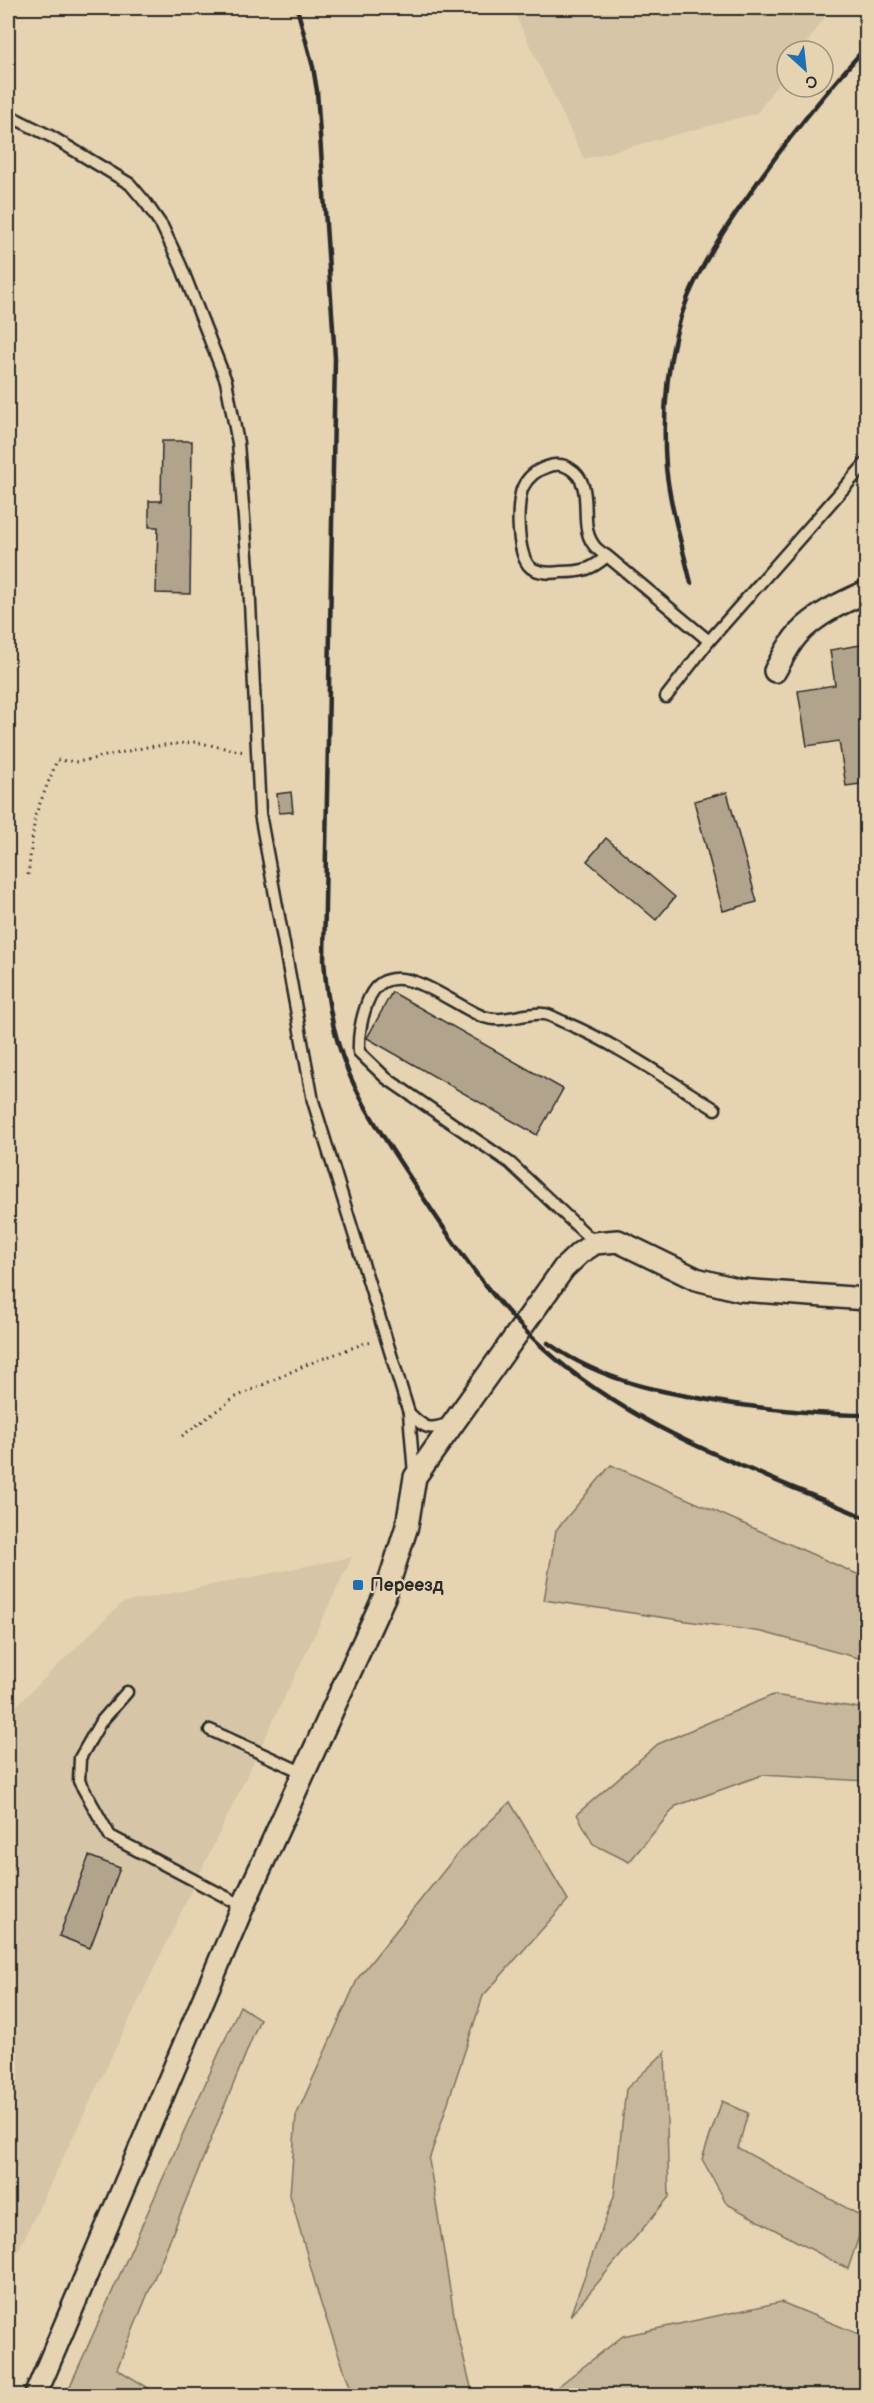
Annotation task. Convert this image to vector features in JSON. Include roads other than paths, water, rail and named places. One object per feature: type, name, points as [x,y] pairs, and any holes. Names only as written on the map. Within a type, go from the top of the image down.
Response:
[{"type":"street","points":[[775,671],[796,636],[814,618],[867,592]]},
{"type":"street","points":[[34,2396],[243,1906],[385,1595],[407,1526],[414,1477],[564,1268],[595,1243],[618,1241],[696,1279],[730,1288],[867,1299]]},
{"type":"lane","points":[[8,115],[52,137],[130,184],[146,202],[162,226],[204,320],[226,381],[238,443],[249,581],[260,814],[312,1101],[409,1413],[414,1451],[414,1477]]},
{"type":"lane","points":[[666,697],[709,641],[867,463]]},
{"type":"lane","points":[[607,556],[588,570],[551,573],[533,569],[527,564],[522,551],[518,510],[519,498],[527,480],[545,467],[554,465],[570,468],[578,476],[585,493],[589,536],[593,545],[607,556],[709,641]]},
{"type":"lane","points":[[595,1243],[510,1163],[386,1078],[359,1052],[358,1033],[362,1017],[370,995],[380,983],[407,978],[439,992],[485,1018],[509,1019],[544,1014],[592,1034],[715,1109]]},
{"type":"lane","points":[[409,1413],[422,1426],[434,1429],[453,1422]]},
{"type":"lane","points":[[127,1692],[100,1723],[80,1758],[79,1781],[110,1836],[243,1906]]},
{"type":"lane","points":[[210,1730],[304,1773]]},
{"type":"railway","points":[[297,8],[317,91],[335,358],[324,959],[327,994],[340,1051],[362,1101],[376,1125],[460,1251],[514,1319],[556,1359],[591,1386],[666,1430],[745,1468],[866,1518]]},
{"type":"railway","points":[[691,583],[670,496],[665,446],[668,381],[681,317],[700,271],[731,220],[790,138],[866,47]]},
{"type":"railway","points":[[548,1343],[591,1368],[661,1391],[767,1408],[866,1415]]},
{"type":"place","name":"Переезд","points":[[358,1585]]}]
